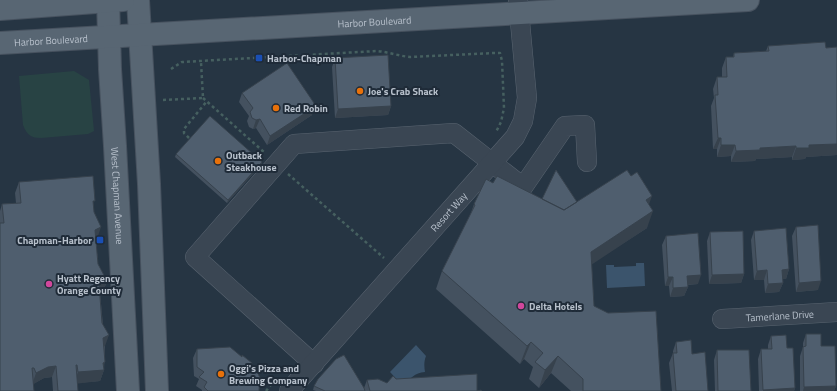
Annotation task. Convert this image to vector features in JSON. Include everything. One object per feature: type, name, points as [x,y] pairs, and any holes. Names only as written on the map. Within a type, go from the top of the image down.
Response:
[{"type":"main road","points":[[0,9],[115,0]]},
{"type":"main road","name":"West Chapman Avenue","points":[[115,0],[110,36],[110,69],[128,391]]},
{"type":"main road","points":[[138,0],[149,184],[157,391]]},
{"type":"main road","name":"Harbor Boulevard","points":[[0,43],[518,6],[748,0]]},
{"type":"street","name":"Resort Way","points":[[289,391],[515,137],[523,121],[527,98],[518,6]]},
{"type":"street","points":[[314,364],[194,257],[294,144],[454,133],[523,187],[565,126],[585,125],[587,162]]},
{"type":"street","name":"Tamerlane Drive","points":[[722,319],[837,312]]},
{"type":"path","points":[[201,62],[203,98]]},
{"type":"path","points":[[163,100],[203,98],[384,258]]},
{"type":"path","points":[[189,138],[184,133],[184,128],[207,101]]},
{"type":"green space","points":[[74,71],[89,80],[94,131],[88,134],[41,138],[30,135],[23,125],[19,76]]},
{"type":"water","points":[[636,263],[644,263],[645,286],[607,288],[606,265],[614,265],[614,267],[636,266]]},
{"type":"water","points":[[416,345],[426,356],[424,364],[425,372],[415,375],[403,386],[390,372]]},
{"type":"building","points":[[825,42],[826,48],[837,47],[837,144],[809,145],[809,148],[796,148],[796,146],[736,151],[735,145],[721,145],[721,138],[718,138],[715,95],[718,95],[717,77],[727,77],[726,57],[734,57],[734,53],[769,51],[768,46]]},
{"type":"building","name":"Joe's Crab Shack","points":[[388,55],[391,106],[338,109],[335,58]]},
{"type":"building","name":"Red Robin","points":[[287,63],[316,106],[270,136],[260,119],[256,120],[252,118],[250,112],[253,108],[242,93]]},
{"type":"building","name":"Outback Steakhouse","points":[[210,116],[262,162],[228,200],[176,154]]},
{"type":"building","points":[[556,170],[577,202],[564,210],[542,199]]},
{"type":"building","name":"Delta Hotels","points":[[627,170],[631,176],[637,172],[652,196],[646,200],[653,211],[591,252],[594,306],[608,313],[656,311],[661,391],[583,391],[583,379],[558,356],[545,370],[535,362],[543,353],[531,342],[527,346],[442,271],[475,205],[474,204],[486,179],[493,183],[497,176],[564,210]]},
{"type":"building","name":"Hyatt Regency Orange County","points":[[93,176],[95,201],[93,201],[94,212],[101,227],[95,230],[98,264],[107,281],[99,284],[102,323],[109,335],[103,338],[105,362],[103,363],[104,370],[78,372],[76,365],[78,391],[58,391],[56,366],[48,367],[36,373],[34,368],[32,368],[34,391],[0,391],[0,223],[4,223],[2,204],[21,203],[19,182]]},
{"type":"building","points":[[818,225],[821,281],[799,283],[796,227]]},
{"type":"building","points":[[786,228],[789,269],[782,270],[783,283],[768,284],[767,270],[757,271],[754,231]]},
{"type":"building","points":[[743,231],[744,274],[712,275],[710,232]]},
{"type":"building","points":[[698,233],[701,275],[687,276],[688,287],[673,288],[673,277],[668,277],[666,236]]},
{"type":"building","points":[[806,334],[821,334],[821,346],[835,346],[836,386],[804,387],[803,347],[806,346]]},
{"type":"building","points":[[786,335],[787,348],[793,348],[795,388],[763,390],[761,349],[772,349],[771,336]]},
{"type":"building","points":[[691,340],[692,354],[705,352],[708,391],[676,391],[673,353],[677,353],[676,342]]},
{"type":"building","name":"Oggi's Pizza and Brewing Company","points":[[230,347],[252,363],[251,366],[257,371],[260,378],[259,391],[208,391],[204,387],[207,382],[199,377],[204,372],[197,367],[197,349]]},
{"type":"building","points":[[717,350],[749,350],[751,391],[718,391]]},
{"type":"building","points":[[344,355],[365,391],[325,391],[314,386],[318,379],[336,359]]},
{"type":"building","points":[[477,374],[477,391],[370,391],[367,380],[378,379],[387,383],[393,376],[396,379]]},
{"type":"place","name":"Harbor-Chapman","points":[[259,58]]},
{"type":"place","name":"Joe's Crab Shack","points":[[360,91]]},
{"type":"place","name":"Red Robin","points":[[276,108]]},
{"type":"place","name":"Outback Steakhouse","points":[[218,161]]},
{"type":"place","name":"Chapman-Harbor","points":[[100,240]]},
{"type":"place","name":"Hyatt Regency Orange County","points":[[49,284]]},
{"type":"place","name":"Delta Hotels","points":[[521,306]]},
{"type":"place","name":"Oggi's Pizza and Brewing Company","points":[[221,374]]}]
